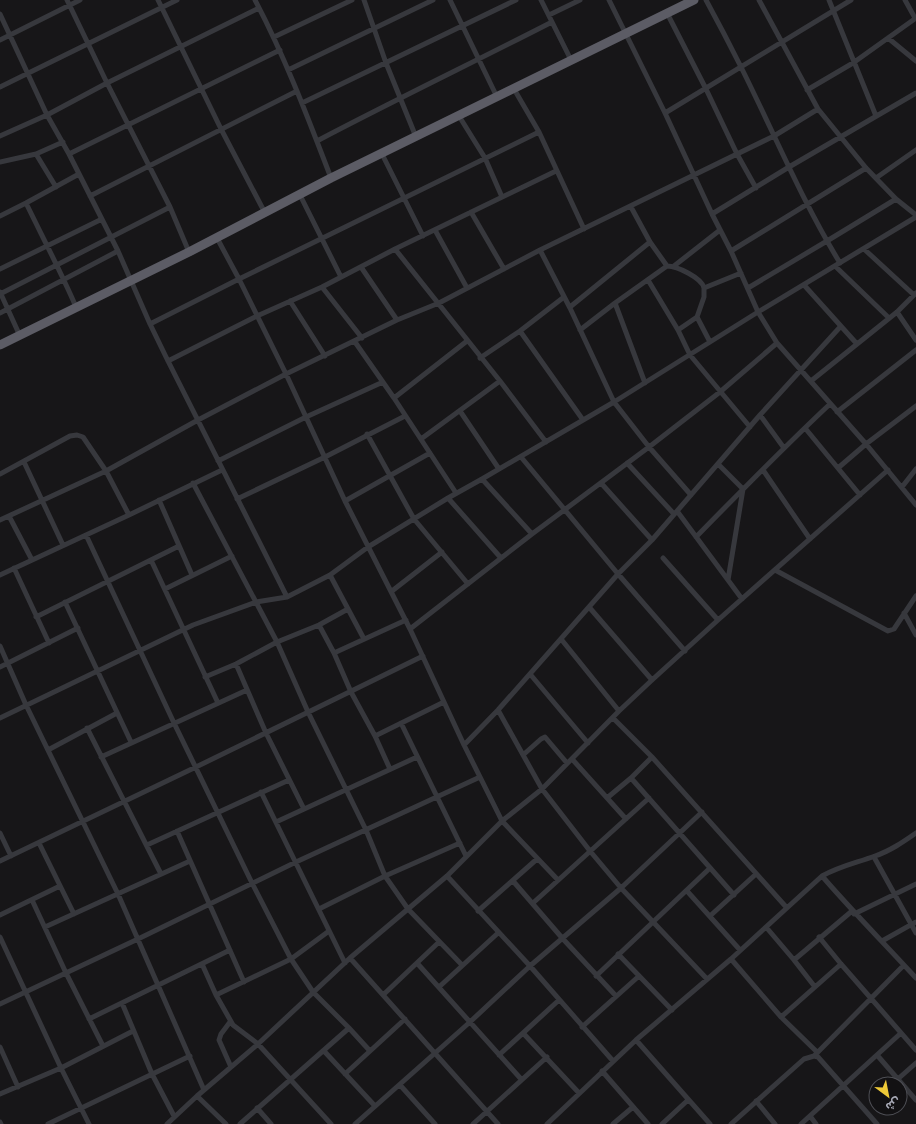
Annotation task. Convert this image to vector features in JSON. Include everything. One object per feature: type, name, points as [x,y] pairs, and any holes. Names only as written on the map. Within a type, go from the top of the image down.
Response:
[{"type":"highway","points":[[0,345],[217,238],[331,178],[694,0]]},
{"type":"street","points":[[0,40],[68,3],[80,0]]},
{"type":"street","points":[[158,0],[221,129],[265,213]]},
{"type":"street","points":[[0,87],[177,0]]},
{"type":"street","points":[[255,0],[280,50],[331,178]]},
{"type":"street","points":[[274,37],[352,0]]},
{"type":"street","points":[[364,0],[373,29],[416,136]]},
{"type":"street","points":[[288,70],[433,0]]},
{"type":"street","points":[[450,0],[498,97]]},
{"type":"street","points":[[302,103],[463,27],[516,0]]},
{"type":"street","points":[[541,0],[571,60]]},
{"type":"street","points":[[549,15],[580,0]]},
{"type":"street","points":[[609,0],[665,113],[712,214],[732,251],[758,312],[778,343],[866,444],[916,505]]},
{"type":"street","points":[[706,0],[741,67],[838,264],[889,318]]},
{"type":"street","points":[[0,718],[193,625],[256,602],[287,596],[330,575],[368,547],[456,493],[500,470],[614,402],[916,216],[896,199],[866,168],[840,138],[818,109],[759,0]]},
{"type":"street","points":[[829,0],[853,63],[876,116]]},
{"type":"street","points":[[665,113],[851,0]]},
{"type":"street","points":[[807,90],[853,63],[916,18],[905,0]]},
{"type":"street","points":[[68,3],[170,207],[189,252]]},
{"type":"street","points":[[0,136],[47,115],[107,83],[259,8]]},
{"type":"street","points":[[667,13],[706,88],[737,154],[756,188]]},
{"type":"street","points":[[0,14],[47,115],[69,154],[111,237],[168,361],[287,596]]},
{"type":"street","points":[[316,140],[552,22]]},
{"type":"street","points":[[888,38],[916,61]]},
{"type":"street","points":[[69,154],[280,50]]},
{"type":"street","points":[[514,89],[538,132],[584,229]]},
{"type":"street","points":[[90,196],[297,91]]},
{"type":"street","points":[[712,214],[916,93]]},
{"type":"street","points":[[0,520],[106,471],[198,420],[286,374],[398,320],[439,303],[540,250],[774,136],[818,109]]},
{"type":"street","points":[[459,116],[485,158],[502,197]]},
{"type":"street","points":[[150,324],[538,132]]},
{"type":"street","points":[[0,162],[36,154],[62,142]]},
{"type":"street","points":[[876,178],[916,150]]},
{"type":"street","points":[[36,154],[56,187]]},
{"type":"street","points":[[382,154],[423,236]]},
{"type":"street","points":[[732,251],[866,168]]},
{"type":"street","points":[[168,361],[257,316],[361,268],[396,249],[556,171]]},
{"type":"street","points":[[0,216],[79,174]]},
{"type":"street","points":[[300,195],[341,277]]},
{"type":"street","points":[[748,288],[896,199]]},
{"type":"street","points":[[26,203],[76,307]]},
{"type":"street","points":[[20,336],[0,293],[170,207]]},
{"type":"street","points":[[631,207],[650,242],[667,266]]},
{"type":"street","points":[[471,212],[504,269]]},
{"type":"street","points":[[0,269],[102,219]]},
{"type":"street","points":[[435,230],[467,288]]},
{"type":"street","points":[[674,266],[720,230]]},
{"type":"street","points":[[217,238],[286,374],[324,457],[368,547],[392,591],[464,745],[502,821],[558,880]]},
{"type":"street","points":[[570,307],[650,242]]},
{"type":"street","points":[[396,249],[546,442]]},
{"type":"street","points":[[811,381],[897,312],[915,294],[864,249]]},
{"type":"street","points":[[540,250],[570,307],[614,402],[649,447],[691,495]]},
{"type":"street","points":[[0,312],[118,252]]},
{"type":"street","points":[[580,330],[667,266],[674,266],[700,281],[704,288],[704,297],[697,317],[678,330]]},
{"type":"street","points":[[361,268],[398,320]]},
{"type":"street","points":[[704,288],[741,273]]},
{"type":"street","points":[[648,280],[678,330],[690,355],[750,427]]},
{"type":"street","points":[[804,285],[857,344]]},
{"type":"street","points":[[322,287],[362,338]]},
{"type":"street","points":[[480,358],[520,331],[564,297]]},
{"type":"street","points":[[290,301],[325,356]]},
{"type":"street","points":[[615,303],[645,382]]},
{"type":"street","points":[[897,312],[916,340]]},
{"type":"street","points":[[697,317],[710,342]]},
{"type":"street","points":[[464,745],[498,710],[618,574],[652,540],[760,415],[841,326]]},
{"type":"street","points":[[520,331],[583,420]]},
{"type":"street","points":[[394,398],[467,341]]},
{"type":"street","points":[[355,342],[394,398],[456,493]]},
{"type":"street","points":[[410,629],[532,534],[720,392],[778,343]]},
{"type":"street","points":[[837,412],[916,350]]},
{"type":"street","points":[[421,439],[500,381]]},
{"type":"street","points":[[218,461],[306,417],[383,382]]},
{"type":"street","points":[[696,537],[804,428],[830,404]]},
{"type":"street","points":[[838,468],[866,444],[916,406]]},
{"type":"street","points":[[460,411],[500,470]]},
{"type":"street","points":[[760,415],[784,448]]},
{"type":"street","points":[[237,499],[405,416]]},
{"type":"street","points":[[804,428],[860,495]]},
{"type":"street","points":[[367,434],[414,519],[468,584]]},
{"type":"street","points":[[0,474],[70,436],[77,435],[83,437],[106,471],[129,515]]},
{"type":"street","points":[[346,501],[430,453]]},
{"type":"street","points":[[521,457],[618,574],[685,651]]},
{"type":"street","points":[[24,462],[63,545]]},
{"type":"street","points":[[627,463],[676,512],[742,599]]},
{"type":"street","points":[[718,464],[743,489]]},
{"type":"street","points":[[902,487],[916,469]]},
{"type":"street","points":[[0,575],[222,470]]},
{"type":"street","points":[[764,470],[810,539]]},
{"type":"street","points":[[163,1124],[169,1122],[174,1116],[258,1044],[350,958],[447,876],[502,821],[542,789],[619,711],[652,680],[888,470]]},
{"type":"street","points":[[482,479],[532,534]]},
{"type":"street","points":[[194,483],[277,642],[308,712],[366,830],[385,876],[408,909],[462,965]]},
{"type":"street","points":[[601,483],[652,540]]},
{"type":"street","points":[[728,580],[743,489]]},
{"type":"street","points":[[448,498],[501,558]]},
{"type":"street","points":[[159,500],[192,575]]},
{"type":"street","points":[[9,516],[32,560]]},
{"type":"street","points":[[86,535],[217,812],[291,959],[313,992],[370,1051]]},
{"type":"street","points":[[36,616],[179,546]]},
{"type":"street","points":[[392,591],[442,552]]},
{"type":"street","points":[[165,589],[232,556]]},
{"type":"street","points":[[663,558],[718,620]]},
{"type":"street","points":[[150,560],[218,703]]},
{"type":"street","points":[[14,568],[49,643]]},
{"type":"street","points":[[775,570],[888,631],[894,629],[916,596]]},
{"type":"street","points":[[330,575],[364,639]]},
{"type":"street","points":[[65,602],[131,742]]},
{"type":"street","points":[[589,607],[652,680]]},
{"type":"street","points":[[205,677],[236,664],[277,642],[319,625],[348,609]]},
{"type":"street","points":[[904,613],[916,635]]},
{"type":"street","points":[[334,653],[406,620]]},
{"type":"street","points":[[319,625],[390,769]]},
{"type":"street","points":[[0,667],[78,628]]},
{"type":"street","points":[[561,640],[619,711]]},
{"type":"street","points":[[0,646],[26,705],[118,894],[204,1090]]},
{"type":"street","points":[[0,861],[125,802],[423,656]]},
{"type":"street","points":[[236,664],[266,733],[304,809]]},
{"type":"street","points":[[530,674],[588,743]]},
{"type":"street","points":[[101,757],[247,690]]},
{"type":"street","points":[[375,736],[444,702]]},
{"type":"street","points":[[498,710],[542,789],[590,851],[621,888],[707,979]]},
{"type":"street","points":[[48,750],[117,713]]},
{"type":"street","points":[[613,718],[652,757],[787,908]]},
{"type":"street","points":[[401,723],[466,856]]},
{"type":"street","points":[[87,728],[162,874]]},
{"type":"street","points":[[523,755],[541,739],[545,738],[570,761],[626,819]]},
{"type":"street","points":[[276,822],[417,756]]},
{"type":"street","points":[[607,798],[631,778],[652,757]]},
{"type":"street","points":[[0,1004],[296,862],[480,777]]},
{"type":"street","points":[[631,778],[734,894]]},
{"type":"street","points":[[147,845],[290,780]]},
{"type":"street","points":[[261,792],[345,963]]},
{"type":"street","points":[[533,903],[649,798]]},
{"type":"street","points":[[355,1124],[470,1022],[530,966],[621,888],[702,812]]},
{"type":"street","points":[[177,831],[244,982]]},
{"type":"street","points":[[0,833],[11,856]]},
{"type":"street","points":[[547,1124],[636,1040],[731,959],[822,876],[849,864],[874,857],[888,851],[916,833]]},
{"type":"street","points":[[39,843],[74,914]]},
{"type":"street","points":[[319,909],[385,876],[460,843]]},
{"type":"street","points":[[874,857],[914,924],[916,933]]},
{"type":"street","points":[[478,910],[537,859]]},
{"type":"street","points":[[45,927],[190,861]]},
{"type":"street","points":[[596,976],[710,868]]},
{"type":"street","points":[[710,916],[756,874]]},
{"type":"street","points":[[447,876],[530,966],[613,1061]]},
{"type":"street","points":[[822,876],[853,912],[916,978]]},
{"type":"street","points":[[513,881],[596,976],[616,996]]},
{"type":"street","points":[[794,960],[819,938],[853,912],[916,884]]},
{"type":"street","points":[[0,915],[60,886]]},
{"type":"street","points":[[687,890],[740,950]]},
{"type":"street","points":[[32,900],[66,973],[103,1046]]},
{"type":"street","points":[[882,941],[914,924]]},
{"type":"street","points":[[766,926],[815,987]]},
{"type":"street","points":[[216,995],[291,959],[329,930]]},
{"type":"street","points":[[438,987],[498,933]]},
{"type":"street","points":[[0,937],[61,1068],[89,1124]]},
{"type":"street","points":[[819,938],[916,1050]]},
{"type":"street","points":[[383,995],[439,942]]},
{"type":"street","points":[[89,1019],[230,950]]},
{"type":"street","points":[[618,954],[672,1010]]},
{"type":"street","points":[[350,958],[498,1124]]},
{"type":"street","points":[[731,959],[780,1017],[877,1124]]},
{"type":"street","points":[[417,963],[521,1079]]},
{"type":"street","points":[[202,964],[230,1022],[258,1044],[289,1080],[331,1124]]},
{"type":"street","points":[[780,1017],[841,964]]},
{"type":"street","points":[[731,1124],[804,1059],[815,1054],[904,965]]},
{"type":"street","points":[[582,1026],[639,976]]},
{"type":"street","points":[[500,1054],[559,1000]]},
{"type":"street","points":[[122,1003],[152,1074],[174,1116]]},
{"type":"street","points":[[345,1074],[405,1019]]},
{"type":"street","points":[[230,1022],[221,1034],[219,1040],[231,1067]]},
{"type":"street","points":[[240,1124],[349,1028]]},
{"type":"street","points":[[0,1094],[61,1068],[133,1030]]},
{"type":"street","points":[[523,1033],[579,1093]]},
{"type":"street","points":[[801,1124],[901,1033]]},
{"type":"street","points":[[636,1040],[710,1124]]},
{"type":"street","points":[[0,1047],[3,1060],[18,1087]]},
{"type":"street","points":[[324,1051],[375,1106]]},
{"type":"street","points":[[877,1054],[896,1076]]},
{"type":"street","points":[[48,1124],[190,1056]]},
{"type":"street","points":[[473,1124],[547,1057]]},
{"type":"street","points":[[900,1076],[916,1063]]},
{"type":"street","points":[[602,1071],[648,1124]]},
{"type":"street","points":[[400,1085],[434,1124]]},
{"type":"street","points":[[908,1090],[916,1100]]},
{"type":"street","points":[[197,1096],[226,1124]]},
{"type":"street","points":[[662,1124],[688,1100]]},
{"type":"street","points":[[756,1101],[774,1124]]},
{"type":"street","points":[[613,1124],[633,1107]]},
{"type":"street","points":[[257,1108],[270,1124]]},
{"type":"street","points":[[810,1116],[816,1124]]}]
